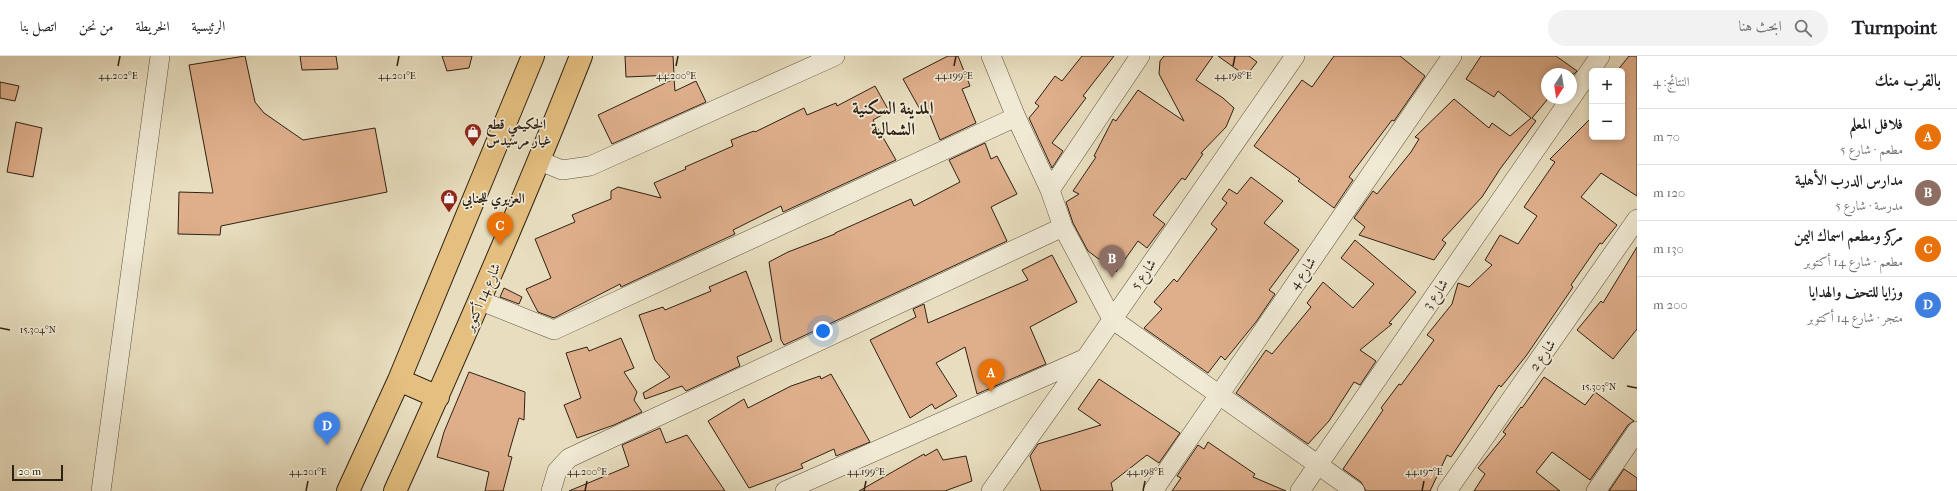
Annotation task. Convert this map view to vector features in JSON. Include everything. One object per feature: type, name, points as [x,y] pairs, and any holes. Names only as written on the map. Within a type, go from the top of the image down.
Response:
[{"type":"main road","points":[[348,491],[399,380],[534,56]]},
{"type":"main road","name":"شارع 14 أكتوبر","points":[[395,491],[480,301],[540,161],[581,56]]},
{"type":"main road","points":[[399,380],[438,396]]},
{"type":"street","points":[[101,491],[160,56]]},
{"type":"street","points":[[540,161],[562,170],[590,166],[836,56]]},
{"type":"street","points":[[1050,190],[1140,56]]},
{"type":"street","name":"شارع 5","points":[[991,491],[1085,359],[1295,56]]},
{"type":"street","name":"شارع 4","points":[[1154,491],[1452,56]]},
{"type":"street","name":"شارع 3","points":[[1577,89],[1600,56]]},
{"type":"street","points":[[992,57],[1016,117],[1050,190],[1063,227],[1112,319],[1355,491]]},
{"type":"street","name":"شارع 3","points":[[1300,491],[1567,104]]},
{"type":"street","points":[[480,301],[554,330],[1016,117]]},
{"type":"street","name":"شارع 2","points":[[1447,491],[1637,219]]},
{"type":"street","points":[[551,491],[557,472],[569,458],[1063,227]]},
{"type":"street","points":[[785,491],[1085,359]]},
{"type":"street","points":[[1596,491],[1637,431]]},
{"type":"building","points":[[245,56],[255,102],[264,113],[303,140],[375,128],[387,192],[221,226],[220,235],[178,234],[179,192],[213,193],[189,65]]},
{"type":"building","points":[[300,56],[336,56],[338,69],[302,70]]},
{"type":"building","points":[[442,56],[472,56],[469,68],[447,71]]},
{"type":"building","points":[[625,56],[673,56],[674,75],[626,77]]},
{"type":"building","points":[[948,56],[958,56],[970,86],[962,89],[976,123],[940,140],[928,110],[922,113],[903,79]]},
{"type":"building","points":[[1082,56],[1114,56],[1083,96],[1086,98],[1052,143],[1063,151],[1052,168],[1029,118],[1039,106],[1035,103],[1055,76],[1062,81]]},
{"type":"building","points":[[1164,56],[1213,56],[1196,80],[1223,98],[1234,108],[1226,127],[1201,153],[1203,154],[1185,180],[1182,178],[1153,215],[1165,224],[1147,248],[1138,241],[1116,272],[1088,251],[1073,223],[1066,202],[1079,194],[1073,191],[1096,157],[1094,156],[1113,119],[1116,121],[1138,90],[1184,121],[1159,74],[1160,61]]},
{"type":"building","points":[[1218,56],[1249,56],[1257,62],[1246,76]]},
{"type":"building","points":[[1334,56],[1400,56],[1425,76],[1394,121],[1392,120],[1349,177],[1353,180],[1334,208],[1298,181],[1300,179],[1254,146],[1302,80],[1312,87]]},
{"type":"building","points":[[1481,56],[1556,56],[1573,68],[1541,68],[1541,104],[1544,104],[1532,118],[1536,121],[1500,169],[1482,197],[1442,240],[1446,243],[1434,260],[1359,235],[1365,227],[1354,218],[1373,191],[1377,194],[1411,152],[1419,139],[1415,137],[1454,99],[1489,128],[1492,123],[1510,136],[1531,118],[1498,91],[1494,97],[1466,79]]},
{"type":"building","points":[[1629,56],[1637,56],[1637,196],[1601,173],[1581,197],[1617,225],[1602,244],[1600,243],[1571,285],[1573,287],[1526,356],[1501,387],[1499,385],[1451,457],[1447,455],[1430,491],[1366,491],[1361,482],[1343,469],[1383,410],[1381,408],[1399,384],[1401,385],[1434,340],[1427,335],[1452,304],[1458,283],[1469,287],[1492,265],[1485,260],[1500,235],[1518,244],[1537,216],[1524,207],[1555,162],[1550,159],[1589,120],[1589,140],[1625,140],[1625,68],[1619,68]]},
{"type":"building","points":[[674,79],[675,91],[696,81],[706,102],[612,144],[598,115]]},
{"type":"building","points":[[0,82],[19,86],[15,101],[0,98]]},
{"type":"building","points":[[875,86],[889,111],[873,120],[896,160],[783,212],[781,206],[733,230],[735,234],[621,287],[620,284],[554,318],[538,312],[526,289],[551,278],[535,239],[575,222],[572,215],[611,199],[611,191],[618,187],[661,198],[654,183],[686,169],[685,167],[733,146],[731,140],[754,131],[755,132],[804,108],[807,115],[836,103],[837,106]]},
{"type":"building","points":[[16,122],[42,128],[33,177],[7,172]]},
{"type":"building","points":[[985,143],[991,159],[997,156],[1017,194],[991,207],[1007,241],[784,345],[781,340],[769,262],[788,252],[835,234],[911,199],[914,206],[960,182],[949,160]]},
{"type":"building","points":[[1251,177],[1283,201],[1264,223],[1299,250],[1269,290],[1275,294],[1256,322],[1225,360],[1221,356],[1208,373],[1144,328],[1162,309],[1154,302],[1174,279],[1177,282],[1217,229],[1211,224],[1227,203],[1222,199],[1229,189],[1237,194]]},
{"type":"building","points":[[1355,240],[1416,292],[1389,323],[1392,324],[1360,350],[1376,361],[1360,385],[1354,382],[1329,421],[1308,444],[1236,393],[1266,350],[1272,354],[1311,307],[1307,303],[1323,282],[1353,308],[1374,284],[1341,258]]},
{"type":"building","points":[[1637,247],[1637,329],[1613,359],[1577,330],[1601,301],[1603,303]]},
{"type":"building","points":[[1052,255],[1077,302],[1030,327],[1046,364],[977,394],[965,347],[936,363],[957,396],[935,409],[932,404],[910,418],[870,340],[916,317],[913,309],[924,304],[928,323],[1028,280],[1022,270]]},
{"type":"building","points":[[746,271],[772,341],[737,357],[740,366],[686,391],[682,386],[645,399],[643,393],[670,377],[655,360],[639,315],[663,307],[665,310],[711,291],[709,287]]},
{"type":"building","points":[[504,288],[522,297],[519,304],[500,297]]},
{"type":"building","points":[[621,338],[634,368],[624,372],[637,392],[634,400],[642,412],[614,425],[577,438],[564,405],[581,398],[566,353],[587,347],[589,351]]},
{"type":"building","points":[[469,372],[525,392],[524,420],[519,418],[508,456],[512,457],[503,491],[485,491],[489,472],[437,457],[444,432]]},
{"type":"building","points":[[831,374],[870,442],[836,456],[834,449],[801,464],[803,468],[749,488],[708,421],[744,399],[748,408],[791,386],[820,376],[821,379]]},
{"type":"building","points":[[1544,377],[1585,405],[1595,392],[1634,421],[1628,425],[1590,480],[1552,452],[1536,472],[1560,491],[1474,491],[1485,474],[1478,468],[1506,434],[1503,432]]},
{"type":"building","points":[[1099,379],[1180,433],[1159,463],[1147,455],[1111,483],[1113,491],[1041,491],[1030,456],[1038,444],[1101,425],[1078,409]]},
{"type":"building","points":[[660,428],[666,443],[687,435],[725,491],[569,491],[629,466],[622,445]]},
{"type":"building","points":[[1208,442],[1255,474],[1253,477],[1286,491],[1172,491],[1181,478],[1177,476],[1198,445],[1204,449]]},
{"type":"building","points":[[937,449],[943,460],[966,456],[972,481],[945,491],[859,491],[924,454],[925,456]]},
{"type":"building","points":[[1624,469],[1637,478],[1637,491],[1609,491]]},
{"type":"place","name":"الحكيمي قطع غيار مرسيدس","points":[[473,147]]},
{"type":"place","name":"العزيري للجنابي","points":[[449,213]]},
{"type":"place","name":"مركز ومطعم اسماك اليمن","points":[[500,245]]},
{"type":"place","name":"مدارس الدرب الأهلية","points":[[1112,278]]},
{"type":"place","name":"فلافل المعلم","points":[[991,392]]},
{"type":"place","name":"وزايا للتحف والهدايا","points":[[327,445]]},
{"type":"district","name":"المدينة السكنية الشمالية","points":[[893,118]]}]
